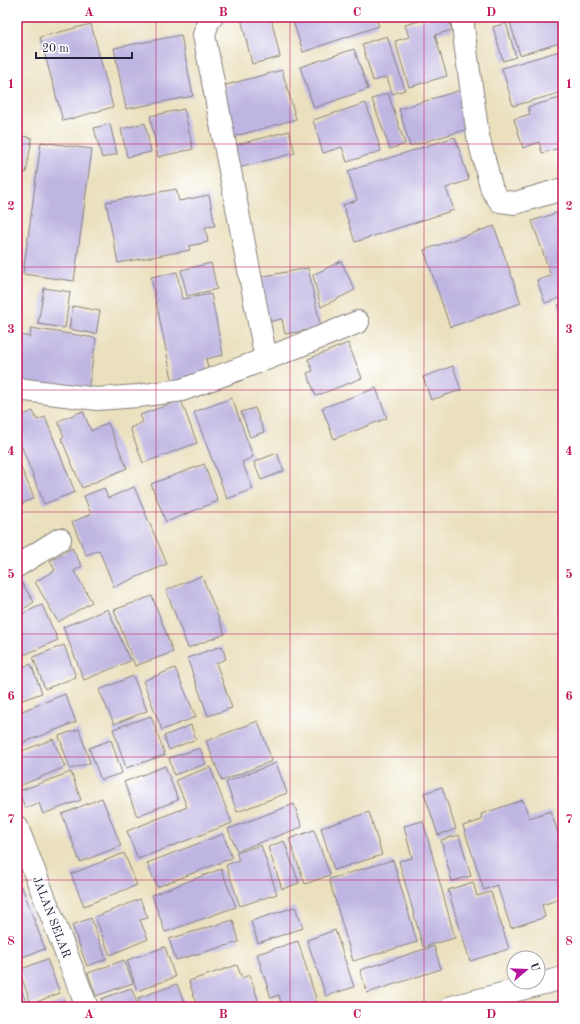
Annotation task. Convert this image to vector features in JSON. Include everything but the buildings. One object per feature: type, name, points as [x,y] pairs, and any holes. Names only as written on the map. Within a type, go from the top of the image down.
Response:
[{"type":"street","points":[[212,17],[209,19],[204,35],[266,359]]},
{"type":"street","points":[[462,17],[478,136],[492,190],[500,201],[515,204],[563,189]]},
{"type":"street","points":[[17,389],[97,399],[138,396],[182,390],[266,359],[358,322]]},
{"type":"street","points":[[17,566],[60,539]]},
{"type":"street","name":"JALAN SELAR","points":[[17,826],[87,1007]]},
{"type":"street","points":[[452,1007],[563,978]]}]
